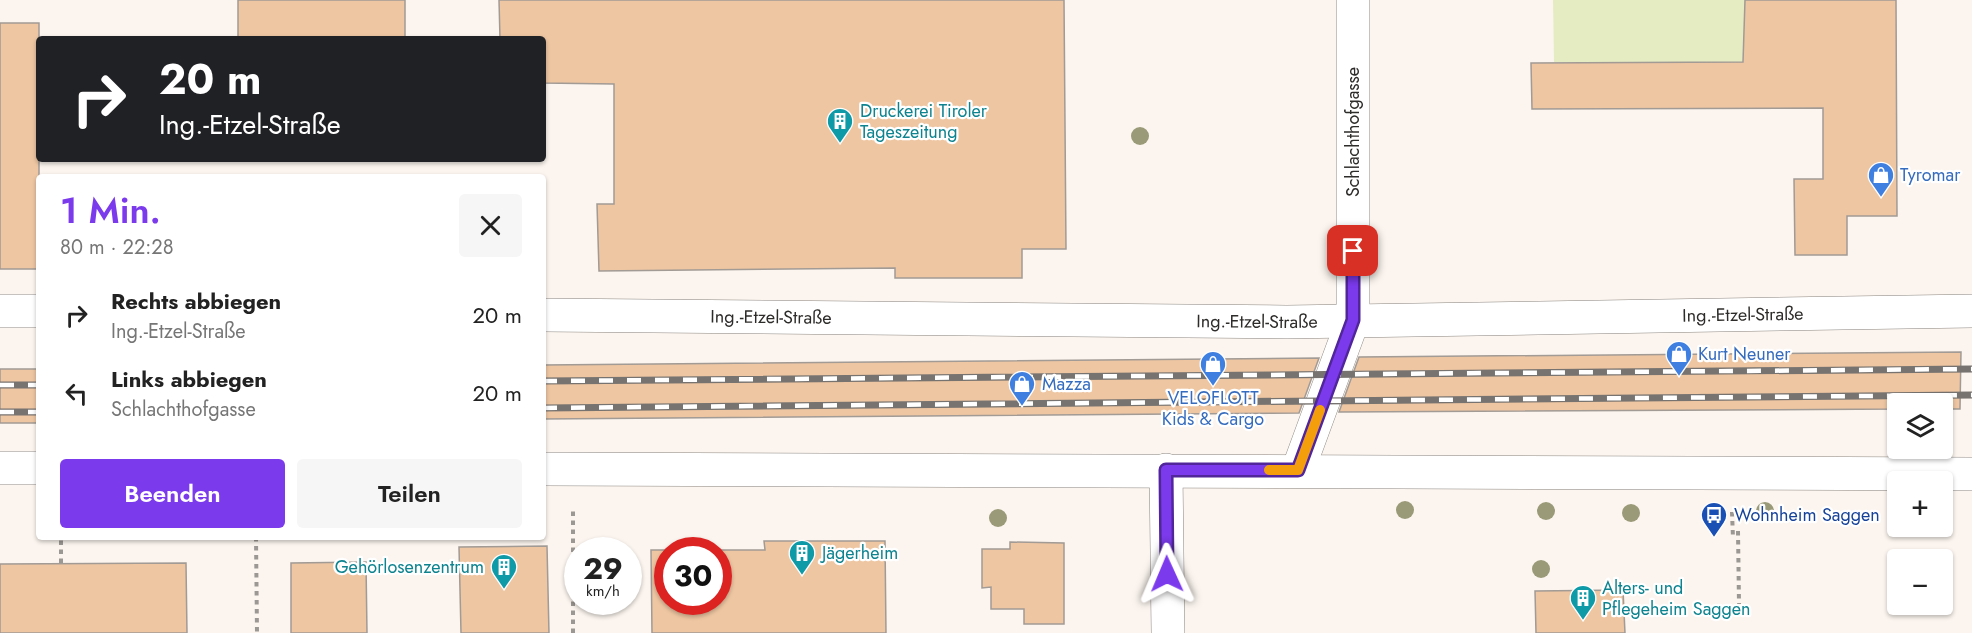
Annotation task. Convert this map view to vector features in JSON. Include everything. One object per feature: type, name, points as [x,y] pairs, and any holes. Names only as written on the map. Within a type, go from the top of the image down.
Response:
[{"type":"street","name":"Schlachthofgasse","points":[[1298,470],[1353,320],[1353,0]]},
{"type":"street","points":[[0,311],[36,311]]},
{"type":"street","name":"Ing.-Etzel-Straße","points":[[546,315],[1287,322],[1972,311]]},
{"type":"street","points":[[0,468],[36,468]]},
{"type":"street","points":[[558,469],[1972,474]]},
{"type":"street","points":[[1166,470],[1168,633]]},
{"type":"path","points":[[558,469],[573,633]]},
{"type":"path","points":[[1732,504],[1732,538]]},
{"type":"path","points":[[1738,531],[1739,604]]},
{"type":"path","points":[[61,540],[61,563]]},
{"type":"path","points":[[256,540],[257,633]]},
{"type":"green space","points":[[1553,0],[1745,0],[1744,62],[1554,62]]},
{"type":"building","points":[[238,0],[405,0],[405,36],[238,36]]},
{"type":"building","name":"Druckerei Tiroler Tageszeitung","points":[[499,0],[1064,0],[1066,249],[1022,249],[1022,278],[895,278],[895,268],[599,271],[597,204],[614,204],[614,84],[546,83],[546,36],[500,36]]},
{"type":"building","points":[[1745,0],[1896,0],[1897,216],[1847,216],[1847,255],[1795,255],[1794,179],[1823,179],[1823,108],[1532,109],[1531,63],[1743,62]]},
{"type":"building","points":[[0,23],[39,23],[39,36],[36,36],[36,162],[39,162],[39,174],[36,174],[36,269],[0,269]]},
{"type":"building","points":[[1961,352],[1960,409],[1953,409],[1953,393],[1887,393],[1887,409],[1339,412],[1359,357]]},
{"type":"building","points":[[1319,358],[1299,413],[546,419],[546,365]]},
{"type":"building","points":[[0,369],[36,369],[36,423],[0,423]]},
{"type":"building","name":"Jägerheim","points":[[764,541],[885,541],[886,633],[652,633],[651,550],[654,550],[654,615],[732,615],[732,550],[765,550]]},
{"type":"building","points":[[1010,542],[1064,543],[1064,624],[1024,624],[1024,609],[991,609],[991,587],[982,588],[982,549],[1010,549]]},
{"type":"building","name":"Gehörlosenzentrum","points":[[547,546],[549,633],[461,633],[459,547]]},
{"type":"building","points":[[366,562],[367,633],[291,633],[291,563]]},
{"type":"building","points":[[186,563],[187,633],[0,633],[0,564]]},
{"type":"building","points":[[1623,590],[1625,633],[1536,633],[1535,591]]},
{"type":"railway","points":[[546,381],[1972,369]]},
{"type":"railway","points":[[0,385],[36,385]]},
{"type":"railway","points":[[546,408],[1972,395]]},
{"type":"railway","points":[[0,412],[36,412]]},
{"type":"slow traffic","points":[[1269,470],[1298,470],[1320,410]]},
{"type":"place","name":"Druckerei Tiroler Tageszeitung","points":[[840,144]]},
{"type":"place","name":"Tyromar","points":[[1881,198]]},
{"type":"place","name":"Kurt Neuner","points":[[1679,377]]},
{"type":"place","name":"VELOFLOTT Kids & Cargo","points":[[1213,387]]},
{"type":"place","name":"Mazza","points":[[1022,407]]},
{"type":"place","name":"Wohnheim Saggen","points":[[1714,538]]},
{"type":"place","name":"Jägerheim","points":[[802,576]]},
{"type":"place","name":"Gehörlosenzentrum","points":[[504,590]]},
{"type":"place","name":"Alters- und Pflegeheim Saggen","points":[[1583,621]]},
{"type":"route","points":[[1167,574],[1166,470],[1298,470],[1353,320],[1353,251]]}]
